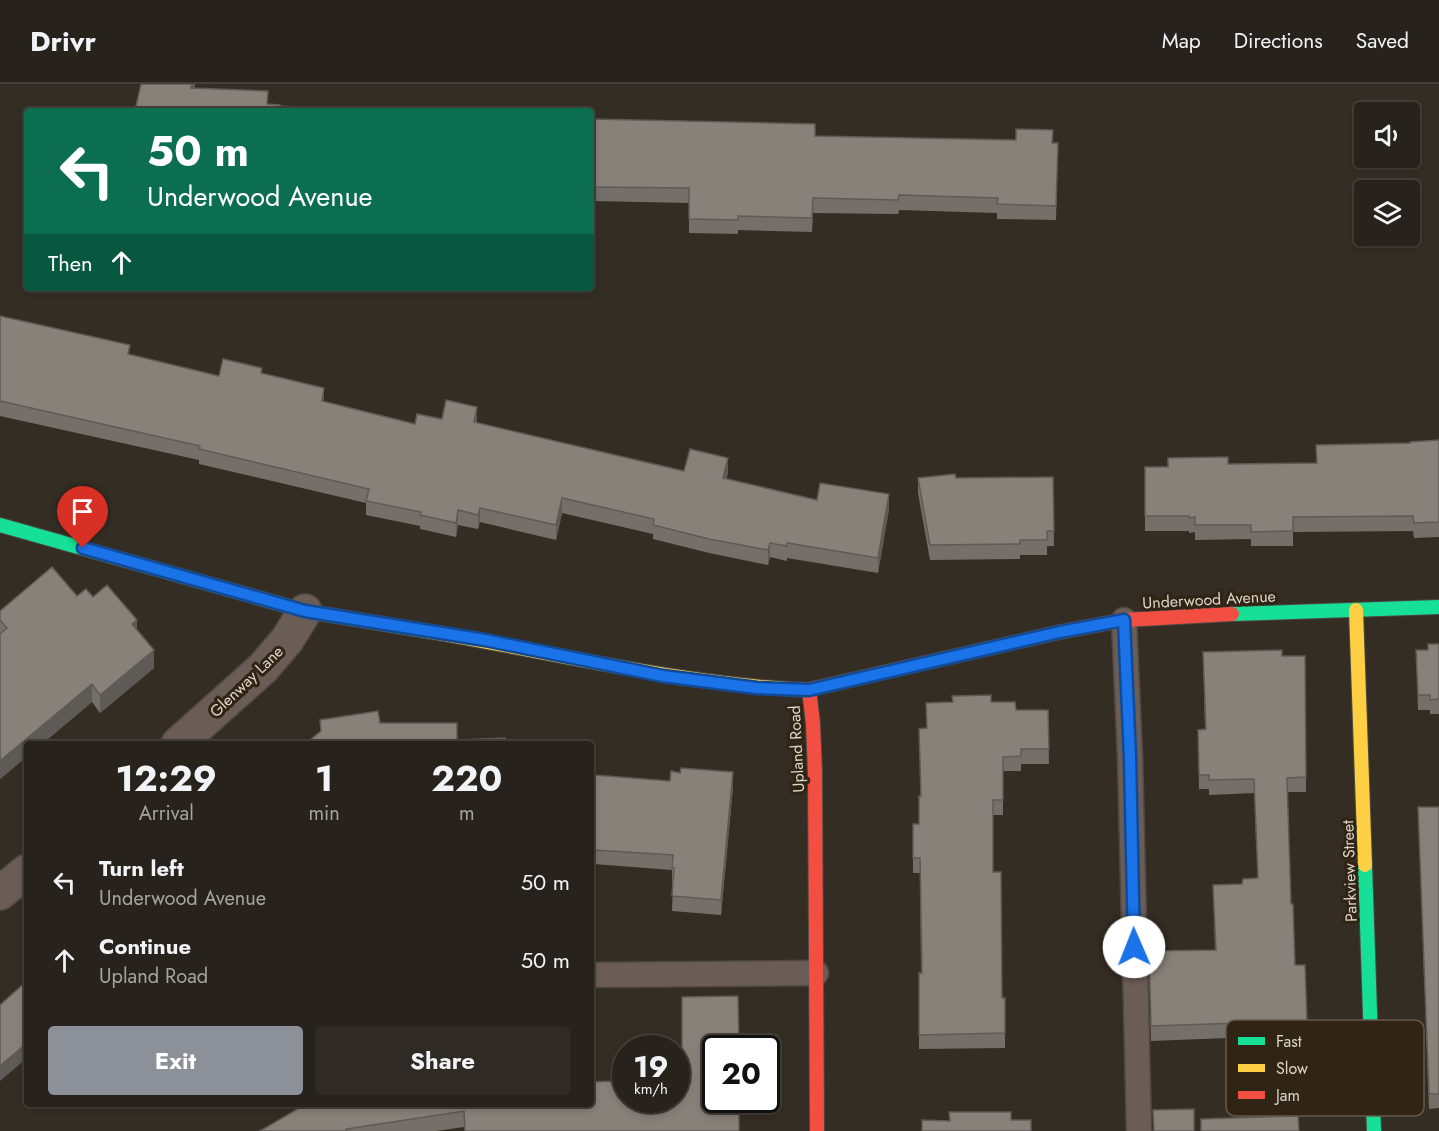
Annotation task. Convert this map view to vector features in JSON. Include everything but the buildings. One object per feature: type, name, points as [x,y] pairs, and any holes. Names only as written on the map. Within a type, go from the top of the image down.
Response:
[{"type":"street","name":"Upland Road","points":[[0,525],[305,611],[485,640],[663,676],[757,688],[809,690],[815,773],[817,1131]]},
{"type":"street","name":"Underwood Avenue","points":[[809,690],[1006,644],[1124,620],[1173,616],[1439,607]]},
{"type":"street","name":"Parkview Street","points":[[1356,610],[1370,1020]]},
{"type":"street","name":"Glenway Lane","points":[[181,741],[263,668],[287,640],[305,611]]},
{"type":"street","points":[[0,893],[24,873]]},
{"type":"street","name":"Parkview Street","points":[[1373,1116],[1374,1131]]},
{"type":"lane","points":[[1124,620],[1130,746],[1139,1131]]},
{"type":"lane","points":[[594,975],[816,974]]},
{"type":"traffic: fast","points":[[0,525],[305,611],[426,631]]},
{"type":"traffic: fast","points":[[1232,614],[1439,607]]},
{"type":"traffic: fast","points":[[1365,865],[1370,1020]]},
{"type":"traffic: fast","points":[[1373,1116],[1374,1131]]},
{"type":"traffic: slow","points":[[1356,610],[1365,865]]},
{"type":"traffic: slow","points":[[426,631],[664,675],[760,687],[809,690],[816,688]]},
{"type":"traffic: jam","points":[[816,688],[1060,632],[1124,620],[1232,614]]},
{"type":"traffic: jam","points":[[809,690],[815,773],[817,1131]]},
{"type":"route","points":[[83,548],[305,611],[485,640],[663,676],[757,688],[809,690],[963,653],[1124,620],[1130,757],[1134,947]]}]
